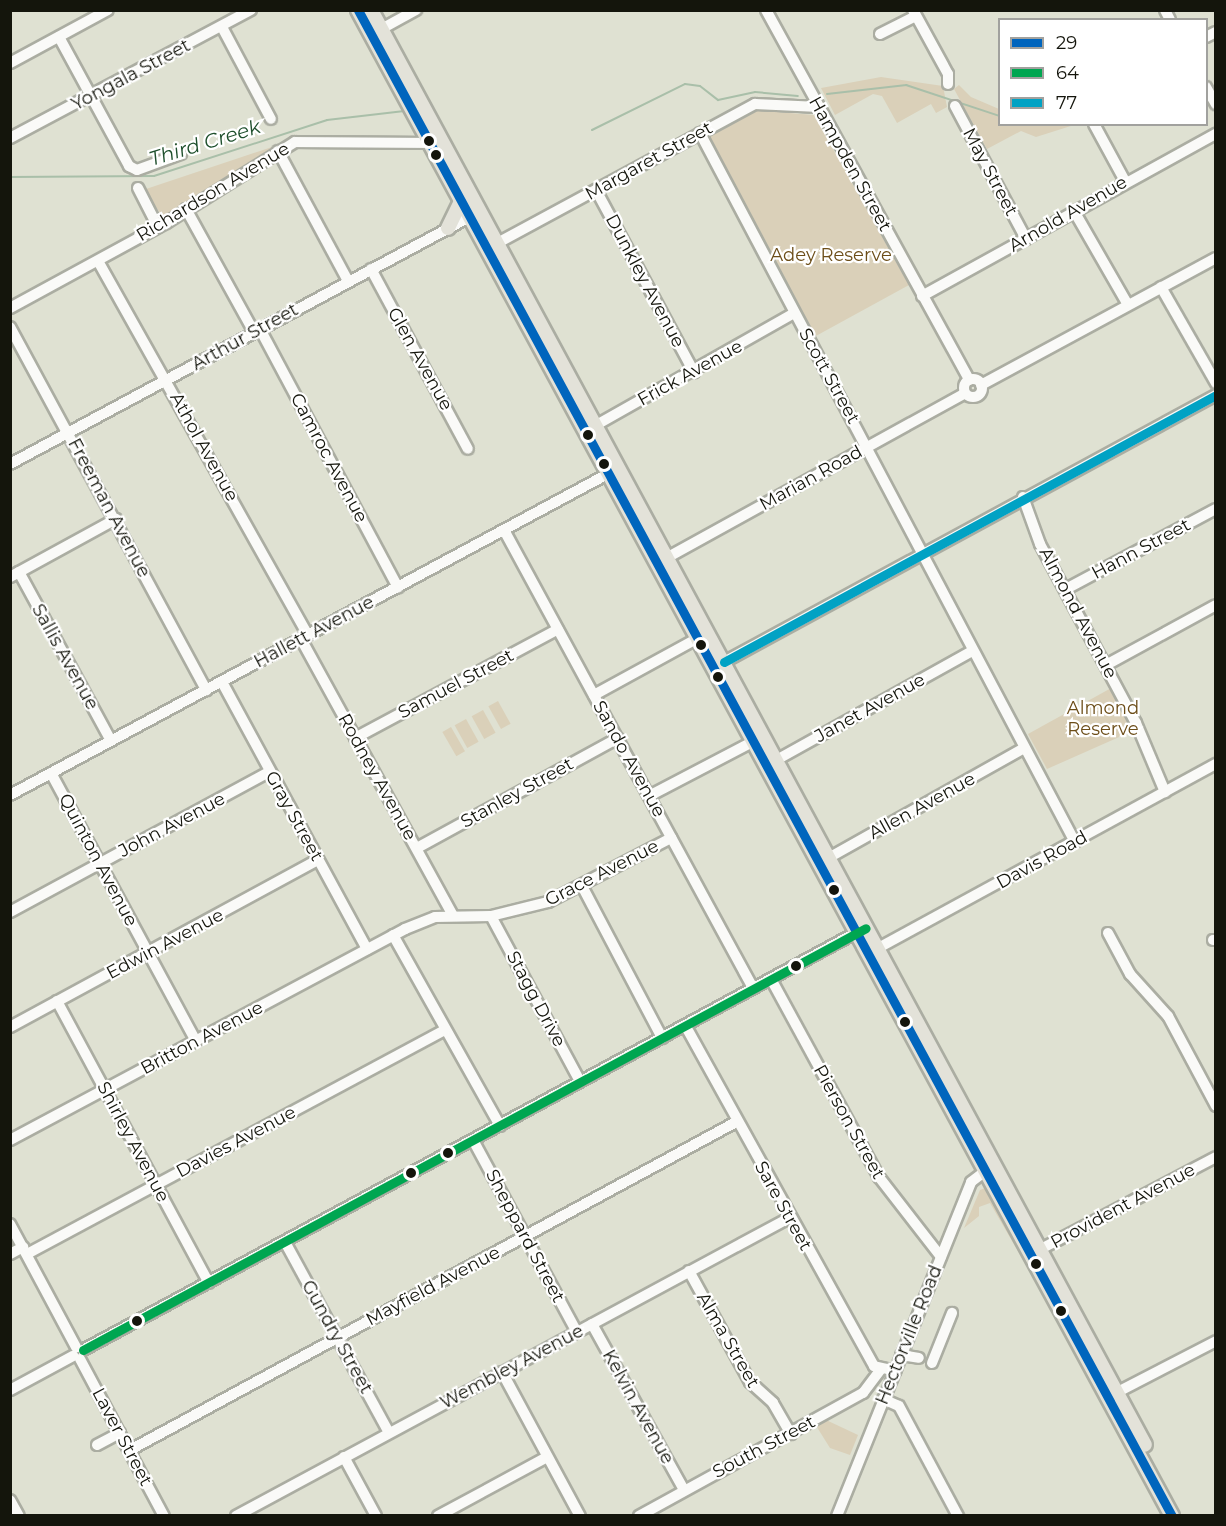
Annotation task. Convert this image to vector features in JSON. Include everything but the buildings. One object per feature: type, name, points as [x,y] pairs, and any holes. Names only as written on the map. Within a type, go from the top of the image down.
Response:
[{"type":"main road","points":[[358,10],[376,32],[492,247],[568,376],[590,429],[662,561],[724,662],[758,739]]},
{"type":"main road","points":[[371,10],[376,32],[409,104],[460,201],[474,214]]},
{"type":"main road","points":[[448,228],[460,201]]},
{"type":"main road","points":[[492,247],[571,407],[590,429]]},
{"type":"main road","points":[[568,376],[571,407]]},
{"type":"main road","points":[[662,561],[698,638],[772,763],[1113,1395],[1183,1515]]},
{"type":"main road","points":[[1113,1395],[1172,1515]]},
{"type":"street","name":"Yongala Street","points":[[10,138],[251,10]]},
{"type":"street","points":[[376,32],[416,10]]},
{"type":"street","name":"Hampden Street","points":[[766,10],[969,380]]},
{"type":"street","points":[[10,63],[103,12]]},
{"type":"street","points":[[880,34],[914,13],[948,74],[948,84]]},
{"type":"street","points":[[222,27],[271,118]]},
{"type":"street","points":[[59,37],[134,170],[181,154]]},
{"type":"street","name":"Margaret Street","points":[[492,247],[754,104],[819,107]]},
{"type":"street","name":"May Street","points":[[955,106],[1026,239]]},
{"type":"street","points":[[1095,126],[1125,181]]},
{"type":"street","name":"Scott Street","points":[[700,133],[794,313],[926,554],[972,651],[1076,842]]},
{"type":"street","name":"Arnold Avenue","points":[[922,296],[1125,181],[1215,134]]},
{"type":"street","name":"Richardson Avenue","points":[[10,308],[158,227],[278,152],[304,141],[411,147],[430,143]]},
{"type":"street","points":[[278,152],[348,281]]},
{"type":"street","points":[[138,188],[158,227]]},
{"type":"street","name":"Dunkley Avenue","points":[[596,190],[694,372]]},
{"type":"street","name":"Camroc Avenue","points":[[186,209],[257,331],[398,587]]},
{"type":"street","points":[[1074,211],[1128,305]]},
{"type":"street","name":"Arthur Street","points":[[10,464],[474,214]]},
{"type":"street","points":[[965,393],[969,380],[981,385],[1215,258]]},
{"type":"street","name":"Athol Avenue","points":[[98,261],[163,382],[171,387],[304,637]]},
{"type":"street","name":"Glen Avenue","points":[[371,269],[468,449]]},
{"type":"street","points":[[1161,287],[1215,383]]},
{"type":"street","name":"Frick Avenue","points":[[590,429],[694,372],[794,313]]},
{"type":"street","name":"Freeman Avenue","points":[[12,334],[116,519],[206,690]]},
{"type":"street","name":"Marian Road","points":[[662,561],[965,393],[975,397],[981,385]]},
{"type":"street","points":[[724,662],[926,554],[1023,497],[1215,395]]},
{"type":"street","name":"Hallett Avenue","points":[[12,792],[222,682],[613,471]]},
{"type":"street","name":"Almond Avenue","points":[[1023,497],[1040,544],[1106,665],[1165,792]]},
{"type":"street","name":"Hann Street","points":[[1066,589],[1215,509]]},
{"type":"street","points":[[15,574],[116,519]]},
{"type":"street","name":"Sando Avenue","points":[[504,530],[753,988]]},
{"type":"street","name":"Sallis Avenue","points":[[15,574],[111,741]]},
{"type":"street","points":[[1106,665],[1215,605]]},
{"type":"street","name":"Samuel Street","points":[[355,738],[558,629]]},
{"type":"street","name":"Rodney Avenue","points":[[304,637],[355,738],[453,915]]},
{"type":"street","points":[[594,695],[698,638]]},
{"type":"street","name":"Janet Avenue","points":[[772,763],[972,651]]},
{"type":"street","name":"Gray Street","points":[[222,682],[367,949]]},
{"type":"street","name":"Stanley Street","points":[[417,848],[618,738]]},
{"type":"street","points":[[649,796],[758,739]]},
{"type":"street","name":"Allen Avenue","points":[[824,861],[1024,748]]},
{"type":"street","name":"Davis Road","points":[[873,951],[1215,764]]},
{"type":"street","name":"John Avenue","points":[[10,912],[269,772]]},
{"type":"street","name":"Quinton Avenue","points":[[51,773],[196,1041]]},
{"type":"street","name":"Grace Avenue","points":[[393,935],[453,915],[491,916],[541,904],[582,886],[671,838]]},
{"type":"street","name":"Edwin Avenue","points":[[10,1026],[318,860]]},
{"type":"street","points":[[582,886],[662,1038]]},
{"type":"street","name":"Stagg Drive","points":[[491,916],[580,1081]]},
{"type":"street","points":[[10,1390],[861,930]]},
{"type":"street","points":[[1108,933],[1131,974],[1168,1016],[1215,1106]]},
{"type":"street","points":[[393,935],[500,1126]]},
{"type":"street","name":"Britton Avenue","points":[[10,1140],[393,935]]},
{"type":"street","name":"Pierson Street","points":[[771,979],[879,1177],[940,1257]]},
{"type":"street","name":"Shirley Avenue","points":[[57,1001],[209,1283]]},
{"type":"street","name":"Sare Street","points":[[685,1026],[789,1218],[881,1369]]},
{"type":"street","name":"Davies Avenue","points":[[10,1254],[25,1251],[156,1185],[445,1030]]},
{"type":"street","name":"Mayfield Avenue","points":[[130,1450],[736,1122]]},
{"type":"street","name":"Sheppard Street","points":[[473,1140],[577,1332]]},
{"type":"street","name":"Provident Avenue","points":[[1036,1252],[1215,1157]]},
{"type":"street","name":"Hectorville Road","points":[[837,1515],[971,1182],[989,1167]]},
{"type":"street","name":"Wembley Avenue","points":[[236,1515],[789,1218]]},
{"type":"street","name":"Laver Street","points":[[10,1224],[130,1450],[160,1514]]},
{"type":"street","name":"Gundry Street","points":[[285,1242],[389,1433]]},
{"type":"street","name":"Alma Street","points":[[689,1271],[750,1382],[773,1403],[791,1434]]},
{"type":"street","points":[[932,1363],[952,1313]]},
{"type":"street","name":"Kelvin Avenue","points":[[592,1324],[684,1490]]},
{"type":"street","points":[[1113,1395],[1215,1341]]},
{"type":"street","points":[[881,1369],[895,1371]]},
{"type":"street","name":"South Street","points":[[639,1515],[863,1393],[881,1369]]},
{"type":"street","points":[[502,1372],[579,1515]]},
{"type":"street","points":[[883,1399],[898,1406],[958,1515]]},
{"type":"street","points":[[97,1445],[120,1433]]},
{"type":"street","points":[[344,1457],[376,1515]]},
{"type":"street","points":[[438,1515],[547,1457]]},
{"type":"street","points":[[10,1500],[19,1515]]},
{"type":"green space","points":[[881,77],[943,86],[947,107],[936,113],[931,104],[897,123],[882,96],[873,94],[835,115],[821,88]]},
{"type":"green space","points":[[959,85],[971,97],[998,109],[998,126],[1071,126],[1036,137],[1021,131],[987,149],[954,89]]},
{"type":"green space","name":"Adey Reserve","points":[[752,110],[814,115],[909,285],[814,337],[704,134]]},
{"type":"green space","points":[[281,144],[164,218],[143,190]]},
{"type":"green space","name":"Almond Reserve","points":[[1113,687],[1135,730],[1047,769],[1028,734]]},
{"type":"green space","points":[[498,701],[511,724],[501,729],[488,706]]},
{"type":"green space","points":[[483,710],[496,733],[484,739],[472,716]]},
{"type":"green space","points":[[466,719],[479,742],[467,748],[455,725]]},
{"type":"green space","points":[[451,727],[465,751],[456,756],[442,732]]},
{"type":"green space","points":[[985,1188],[1045,1298],[990,1203],[979,1207],[979,1216],[964,1228],[980,1190]]},
{"type":"green space","points":[[824,1419],[858,1435],[850,1455],[830,1448],[815,1424]]},
{"type":"waterway","name":"Third Creek","points":[[592,130],[685,84],[700,86],[718,100],[755,92],[798,96]]},
{"type":"waterway","name":"Third Creek","points":[[827,94],[906,85],[998,115]]},
{"type":"waterway","name":"Third Creek","points":[[10,177],[154,176],[327,120],[404,111]]},
{"type":"transit line","name":"29","points":[[358,10],[1172,1516]]},
{"type":"transit line","name":"77","points":[[724,662],[1216,395]]},
{"type":"transit line","name":"64","points":[[83,1350],[866,928]]}]
